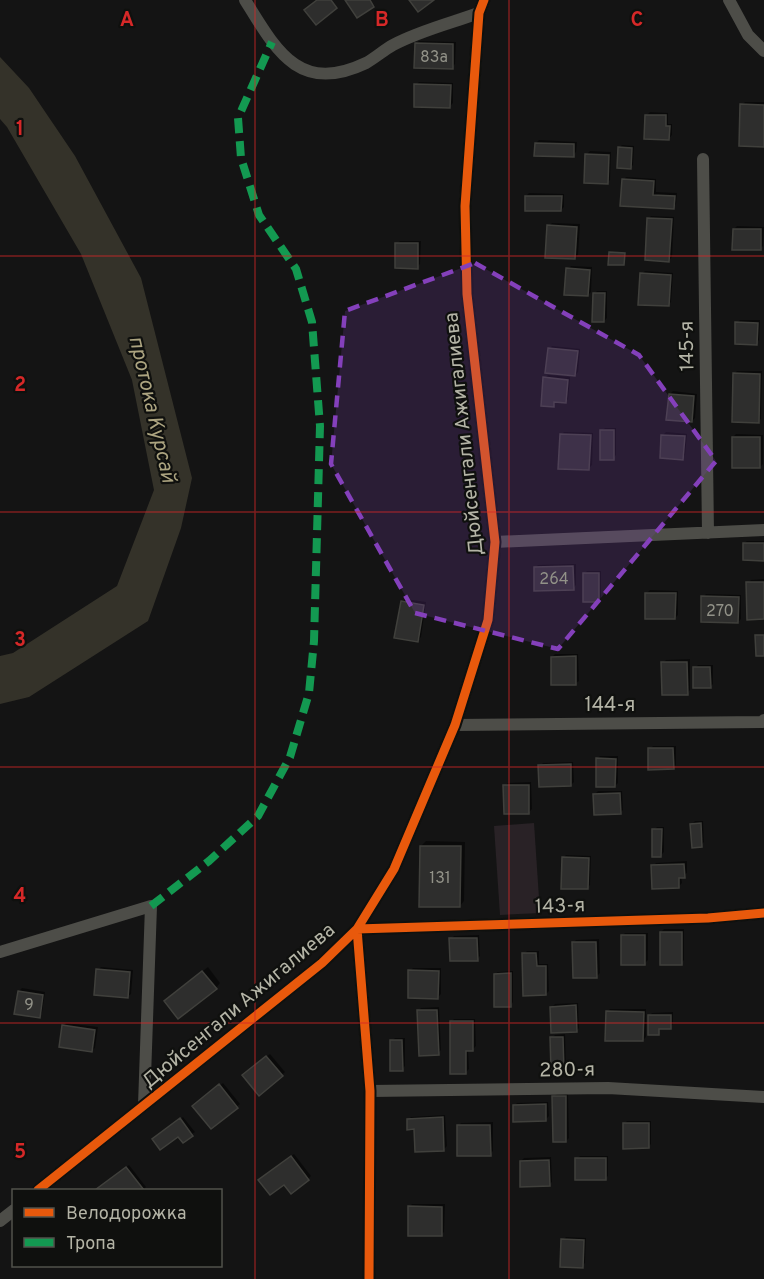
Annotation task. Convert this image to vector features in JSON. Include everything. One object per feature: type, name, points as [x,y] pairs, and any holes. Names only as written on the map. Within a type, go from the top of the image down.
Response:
[{"type":"street","points":[[245,0],[272,42],[287,59],[316,74],[342,72],[367,62],[393,45],[480,13]]},
{"type":"street","name":"Дюйсенгали Ажигалиева","points":[[40,1189],[322,963],[357,928],[394,868],[455,724],[488,620],[495,542],[467,294],[465,206],[480,13],[484,0]]},
{"type":"street","points":[[729,0],[748,35],[764,51]]},
{"type":"street","name":"145-я","points":[[704,159],[708,533]]},
{"type":"street","points":[[495,542],[764,530]]},
{"type":"street","name":"144-я","points":[[455,724],[763,725]]},
{"type":"street","points":[[0,952],[151,906],[144,1106]]},
{"type":"street","name":"143-я","points":[[357,928],[708,918],[764,913]]},
{"type":"street","points":[[357,928],[370,1091],[369,1279]]},
{"type":"street","name":"280-я","points":[[370,1091],[608,1088],[764,1097]]},
{"type":"street","points":[[0,1221],[12,1212]]},
{"type":"highlighted area","points":[[475,263],[639,355],[716,461],[558,649],[415,613],[331,464],[345,311]]},
{"type":"shaded area","points":[[534,823],[540,913],[500,915],[494,826]]},
{"type":"water","name":"протока Курсай","points":[[0,57],[29,88],[75,156],[141,278],[192,478],[181,528],[148,621],[29,697],[0,704],[0,656],[13,653],[117,586],[154,490],[132,380],[81,254],[7,127],[0,119]]},
{"type":"building","points":[[317,0],[331,0],[337,8],[316,25],[304,10]]},
{"type":"building","points":[[345,0],[370,0],[374,7],[357,18]]},
{"type":"building","points":[[409,0],[434,0],[418,12]]},
{"type":"building","points":[[415,43],[453,44],[453,69],[414,68]]},
{"type":"building","points":[[414,84],[451,85],[450,108],[414,107]]},
{"type":"building","points":[[740,104],[764,105],[764,147],[739,146]]},
{"type":"building","points":[[645,115],[666,115],[666,126],[670,126],[669,140],[644,139]]},
{"type":"building","points":[[535,143],[574,144],[574,157],[534,156]]},
{"type":"building","points":[[618,147],[632,148],[631,169],[617,168]]},
{"type":"building","points":[[585,154],[609,155],[608,184],[584,183]]},
{"type":"building","points":[[622,179],[654,181],[653,195],[675,196],[674,209],[620,206]]},
{"type":"building","points":[[525,196],[562,196],[561,211],[525,211]]},
{"type":"building","points":[[647,218],[672,219],[669,262],[645,260]]},
{"type":"building","points":[[547,225],[577,227],[575,259],[545,258]]},
{"type":"building","points":[[733,229],[761,229],[761,250],[732,250]]},
{"type":"building","points":[[395,243],[418,243],[418,269],[395,268]]},
{"type":"building","points":[[609,252],[625,253],[624,265],[608,265]]},
{"type":"building","points":[[566,268],[590,270],[588,296],[564,295]]},
{"type":"building","points":[[640,273],[671,275],[669,306],[638,305]]},
{"type":"building","points":[[593,293],[605,293],[604,322],[592,322]]},
{"type":"building","points":[[735,322],[758,323],[757,345],[735,344]]},
{"type":"building","points":[[548,348],[578,351],[575,376],[545,373]]},
{"type":"building","points":[[733,373],[760,374],[759,423],[732,422]]},
{"type":"building","points":[[543,377],[568,380],[566,403],[554,402],[554,407],[541,406]]},
{"type":"building","points":[[669,394],[694,396],[692,422],[666,420]]},
{"type":"building","points":[[600,430],[614,430],[614,460],[600,460]]},
{"type":"building","points":[[560,434],[591,435],[589,470],[558,469]]},
{"type":"building","points":[[661,435],[685,436],[683,460],[660,458]]},
{"type":"building","points":[[732,437],[760,437],[760,468],[732,468]]},
{"type":"building","points":[[743,543],[764,543],[764,561],[743,560]]},
{"type":"building","points":[[573,566],[574,590],[534,591],[534,567]]},
{"type":"building","points":[[583,573],[599,573],[599,602],[583,602]]},
{"type":"building","points":[[746,582],[764,582],[764,619],[747,620]]},
{"type":"building","points":[[645,593],[676,593],[675,619],[645,619]]},
{"type":"building","points":[[701,596],[739,597],[738,623],[701,622]]},
{"type":"building","points":[[401,601],[424,605],[418,642],[394,638]]},
{"type":"building","points":[[755,635],[764,635],[764,656],[756,656]]},
{"type":"building","points":[[576,656],[576,685],[551,685],[551,657]]},
{"type":"building","points":[[661,662],[687,662],[688,695],[662,695]]},
{"type":"building","points":[[693,667],[710,667],[711,688],[693,688]]},
{"type":"building","points":[[648,748],[673,748],[674,769],[648,770]]},
{"type":"building","points":[[596,758],[616,759],[615,787],[596,787]]},
{"type":"building","points":[[571,764],[571,786],[539,787],[538,765]]},
{"type":"building","points":[[503,785],[529,785],[529,814],[504,814]]},
{"type":"building","points":[[620,793],[621,814],[594,815],[593,794]]},
{"type":"building","points":[[701,823],[702,847],[692,848],[690,824]]},
{"type":"building","points":[[652,829],[662,829],[661,857],[652,857]]},
{"type":"building","points":[[420,846],[461,846],[460,907],[419,907]]},
{"type":"building","points":[[562,857],[589,858],[588,889],[561,889]]},
{"type":"building","points":[[684,864],[685,878],[679,878],[679,888],[652,889],[651,865]]},
{"type":"building","points":[[660,932],[682,932],[682,965],[660,965]]},
{"type":"building","points":[[621,935],[645,935],[645,965],[621,965]]},
{"type":"building","points":[[449,938],[477,938],[478,961],[450,961]]},
{"type":"building","points":[[572,942],[596,942],[597,978],[573,978]]},
{"type":"building","points":[[522,953],[536,953],[537,966],[546,966],[546,995],[523,996]]},
{"type":"building","points":[[96,969],[130,972],[128,998],[94,995]]},
{"type":"building","points":[[408,970],[439,971],[438,999],[408,998]]},
{"type":"building","points":[[202,971],[217,989],[178,1019],[164,1001]]},
{"type":"building","points":[[511,973],[511,1007],[494,1007],[494,974]]},
{"type":"building","points":[[18,991],[43,995],[40,1018],[14,1014]]},
{"type":"building","points":[[576,1005],[577,1032],[551,1033],[550,1007]]},
{"type":"building","points":[[417,1010],[437,1010],[439,1055],[419,1056]]},
{"type":"building","points":[[606,1011],[644,1012],[643,1041],[605,1041]]},
{"type":"building","points":[[648,1015],[671,1015],[671,1029],[659,1029],[659,1035],[648,1035]]},
{"type":"building","points":[[450,1021],[473,1021],[473,1051],[466,1051],[466,1074],[450,1074]]},
{"type":"building","points":[[62,1025],[95,1030],[92,1052],[59,1047]]},
{"type":"building","points":[[550,1037],[563,1037],[564,1070],[551,1070]]},
{"type":"building","points":[[390,1040],[402,1040],[403,1071],[390,1071]]},
{"type":"building","points":[[266,1056],[283,1076],[259,1096],[242,1075]]},
{"type":"building","points":[[219,1084],[238,1108],[211,1129],[192,1106]]},
{"type":"building","points":[[552,1096],[566,1096],[566,1142],[553,1142]]},
{"type":"building","points":[[546,1104],[546,1121],[513,1122],[513,1105]]},
{"type":"building","points":[[443,1117],[444,1151],[415,1152],[414,1129],[407,1130],[407,1119]]},
{"type":"building","points":[[180,1118],[193,1136],[183,1143],[178,1137],[160,1150],[152,1139]]},
{"type":"building","points":[[623,1123],[649,1123],[649,1148],[623,1149]]},
{"type":"building","points":[[457,1125],[490,1125],[491,1156],[457,1156]]},
{"type":"building","points":[[291,1156],[309,1180],[291,1194],[284,1185],[270,1195],[258,1180]]},
{"type":"building","points":[[575,1158],[606,1158],[606,1180],[575,1180]]},
{"type":"building","points":[[549,1160],[550,1186],[520,1187],[520,1161]]},
{"type":"building","points":[[126,1167],[143,1189],[96,1189]]},
{"type":"building","points":[[408,1206],[442,1207],[442,1236],[408,1236]]},
{"type":"building","points":[[561,1239],[584,1240],[583,1268],[560,1267]]},
{"type":"marked path","points":[[151,906],[209,861],[258,816],[290,757],[309,693],[314,641],[320,426],[312,322],[296,269],[259,215],[241,158],[238,118],[272,42]]},
{"type":"cycle path","points":[[39,1189],[322,963],[357,929],[394,869],[455,725],[488,620],[495,542],[467,294],[465,206],[479,13],[484,0]]},
{"type":"cycle path","points":[[369,1279],[370,1091],[357,929],[708,918],[764,913]]}]
